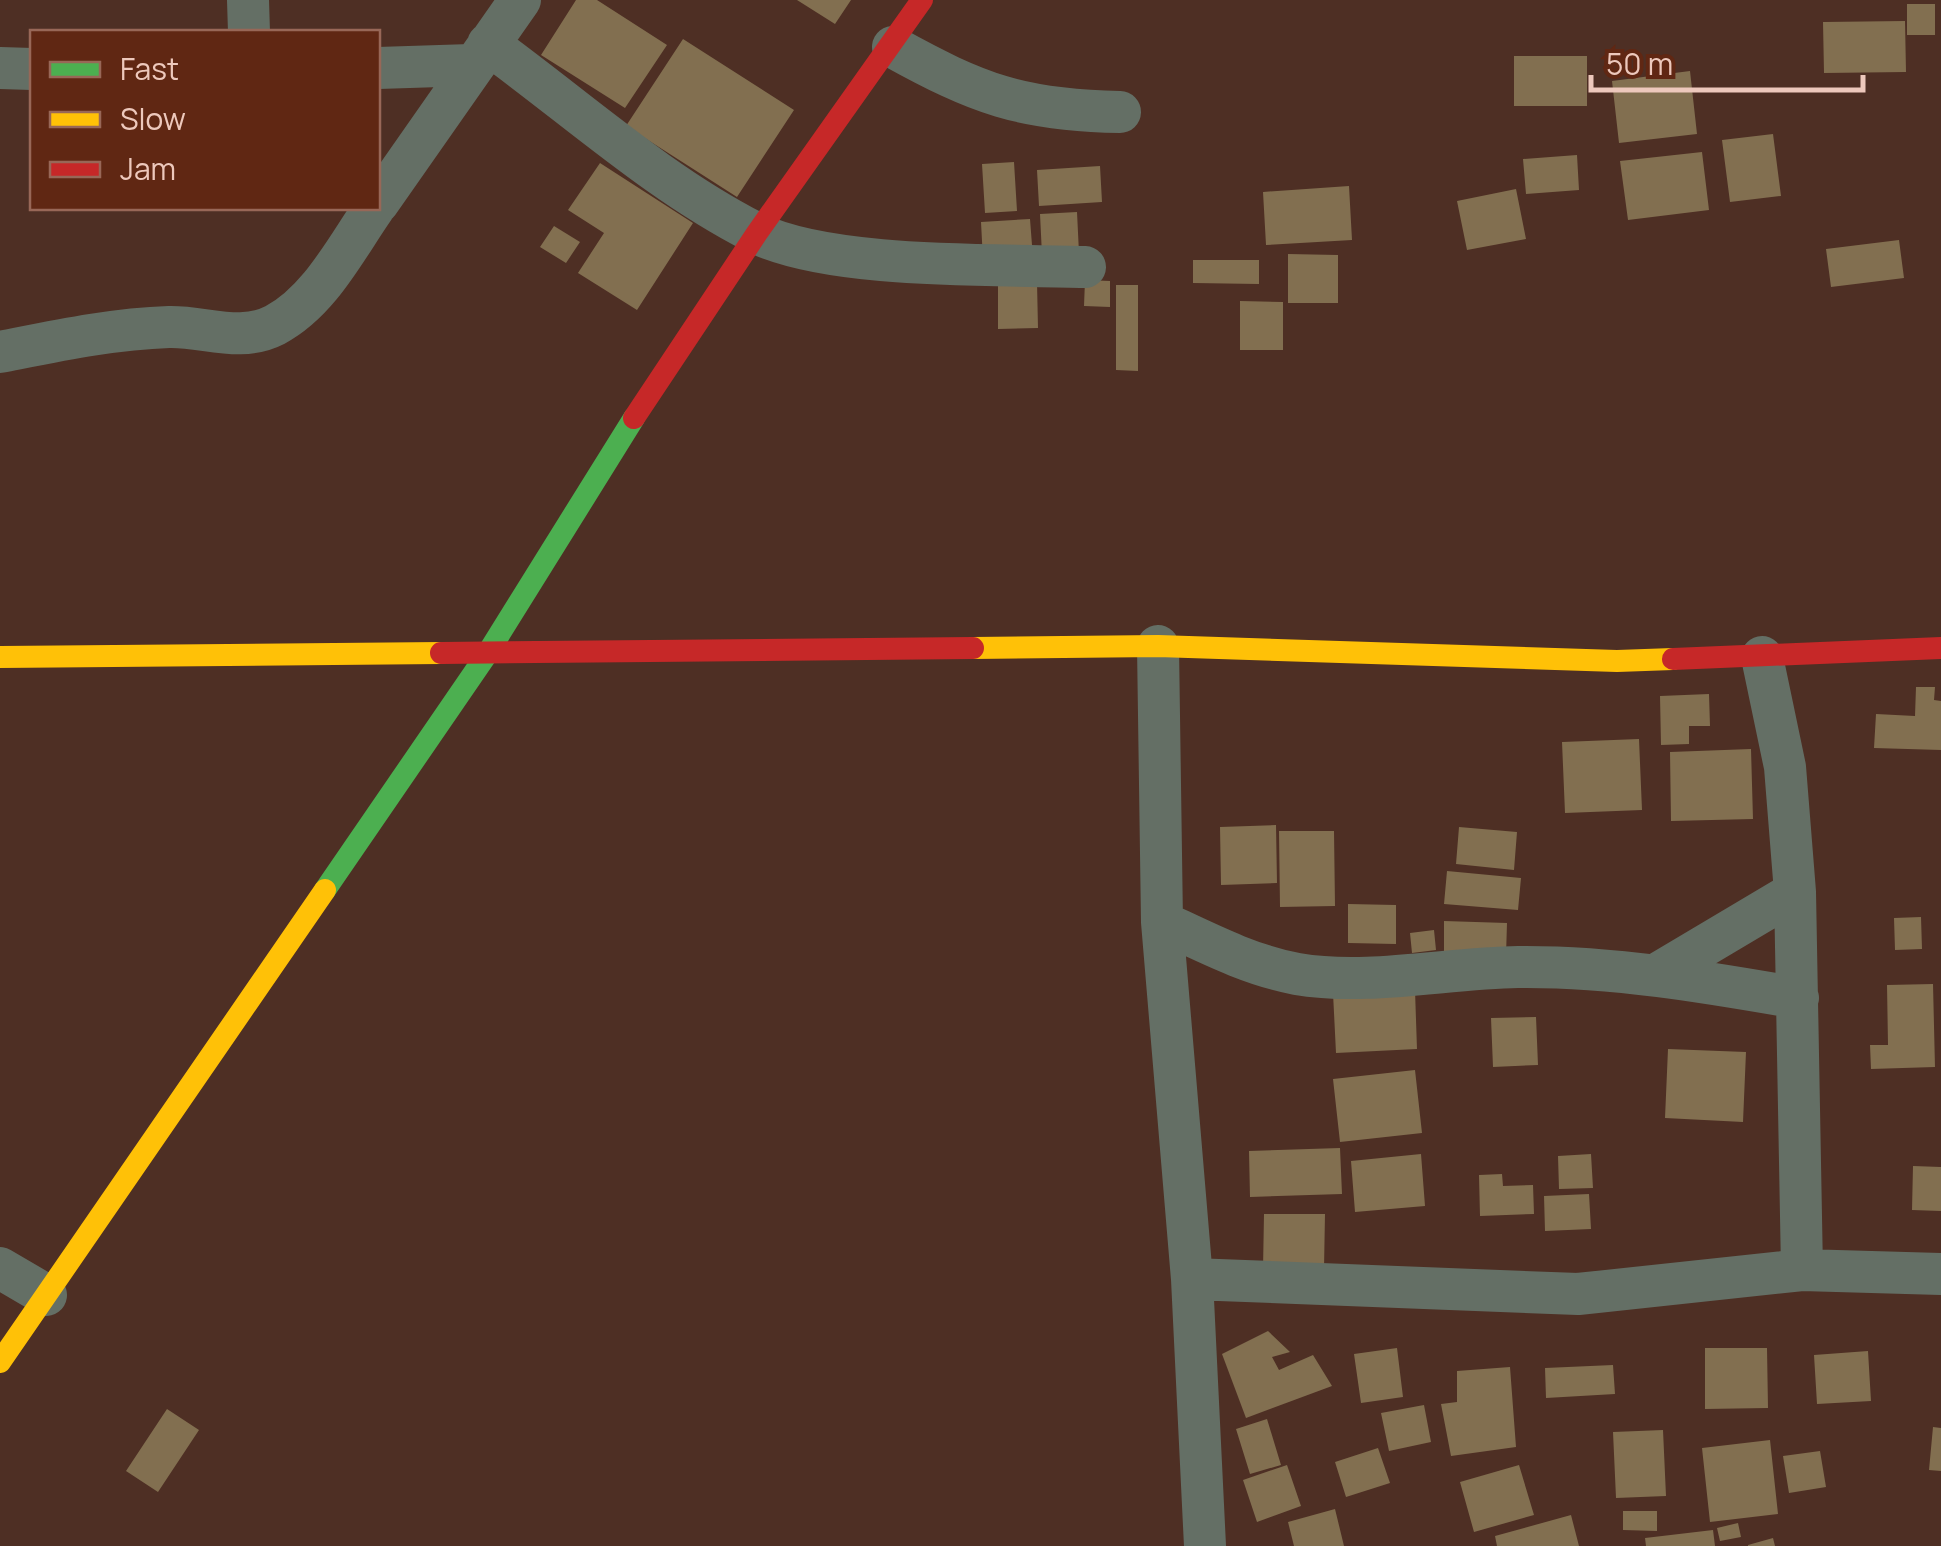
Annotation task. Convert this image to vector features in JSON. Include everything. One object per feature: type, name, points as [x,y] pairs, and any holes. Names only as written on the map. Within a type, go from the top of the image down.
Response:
[{"type":"street","points":[[248,0],[249,30]]},
{"type":"street","points":[[380,199],[520,0]]},
{"type":"street","points":[[0,1362],[487,654],[603,464],[757,233],[893,47],[922,0]]},
{"type":"street","points":[[893,47],[963,86],[1012,103],[1060,111],[1120,112]]},
{"type":"street","points":[[380,68],[479,54],[757,233],[821,250],[908,262],[1085,267]]},
{"type":"street","points":[[0,68],[30,69]]},
{"type":"street","points":[[0,352],[107,332],[174,327],[234,335],[272,327],[300,308],[372,210]]},
{"type":"street","points":[[1158,646],[1162,922],[1192,1280],[1204,1546]]},
{"type":"street","points":[[0,658],[1158,646],[1617,661],[1941,648]]},
{"type":"street","points":[[1762,657],[1785,768],[1795,892],[1802,1270]]},
{"type":"street","points":[[1656,974],[1795,892]]},
{"type":"street","points":[[1162,922],[1232,955],[1298,974],[1350,976],[1521,967],[1656,974],[1798,998]]},
{"type":"street","points":[[0,1268],[46,1294]]},
{"type":"street","points":[[1192,1280],[1578,1294],[1802,1270],[1941,1274]]},
{"type":"building","points":[[576,0],[597,0],[667,45],[625,108],[541,55]]},
{"type":"building","points":[[797,0],[851,0],[835,24]]},
{"type":"building","points":[[1907,4],[1935,4],[1935,35],[1907,35]]},
{"type":"building","points":[[1905,21],[1906,72],[1824,73],[1823,22]]},
{"type":"building","points":[[683,39],[794,110],[737,197],[626,126]]},
{"type":"building","points":[[1514,56],[1587,56],[1587,106],[1514,106]]},
{"type":"building","points":[[1690,71],[1697,134],[1619,143],[1612,81]]},
{"type":"building","points":[[1773,134],[1781,196],[1730,202],[1722,140]]},
{"type":"building","points":[[1702,152],[1709,210],[1628,220],[1620,161]]},
{"type":"building","points":[[1577,155],[1579,190],[1526,194],[1523,159]]},
{"type":"building","points":[[1014,162],[1017,211],[985,213],[982,164]]},
{"type":"building","points":[[600,163],[693,223],[637,310],[578,273],[604,233],[568,210]]},
{"type":"building","points":[[1100,166],[1102,202],[1039,206],[1037,170]]},
{"type":"building","points":[[1349,186],[1352,240],[1266,245],[1263,192]]},
{"type":"building","points":[[1516,189],[1526,239],[1467,250],[1457,201]]},
{"type":"building","points":[[1077,212],[1079,253],[1042,255],[1040,214]]},
{"type":"building","points":[[1030,219],[1033,258],[983,260],[981,222]]},
{"type":"building","points":[[554,226],[580,242],[566,263],[540,247]]},
{"type":"building","points":[[1899,240],[1904,278],[1831,287],[1826,249]]},
{"type":"building","points":[[1288,254],[1338,255],[1338,303],[1288,303]]},
{"type":"building","points":[[1193,260],[1259,260],[1259,284],[1193,283]]},
{"type":"building","points":[[1085,280],[1110,281],[1110,307],[1084,306]]},
{"type":"building","points":[[998,282],[1037,282],[1038,328],[998,329]]},
{"type":"building","points":[[1116,285],[1138,285],[1138,371],[1116,370]]},
{"type":"building","points":[[1240,301],[1283,302],[1283,350],[1240,350]]},
{"type":"building","points":[[1916,687],[1935,687],[1934,700],[1941,701],[1941,750],[1874,748],[1876,714],[1915,716]]},
{"type":"building","points":[[1709,694],[1710,726],[1689,726],[1689,744],[1661,745],[1660,696]]},
{"type":"building","points":[[1639,739],[1642,810],[1565,813],[1562,742]]},
{"type":"building","points":[[1751,749],[1753,819],[1671,821],[1670,752]]},
{"type":"building","points":[[1276,825],[1277,883],[1221,885],[1220,827]]},
{"type":"building","points":[[1459,827],[1517,832],[1514,870],[1456,864]]},
{"type":"building","points":[[1279,831],[1334,831],[1335,906],[1280,907]]},
{"type":"building","points":[[1447,871],[1521,878],[1518,910],[1444,904]]},
{"type":"building","points":[[1348,904],[1396,905],[1396,944],[1348,943]]},
{"type":"building","points":[[1921,917],[1922,949],[1895,950],[1894,918]]},
{"type":"building","points":[[1444,921],[1507,923],[1506,956],[1444,955]]},
{"type":"building","points":[[1434,930],[1436,950],[1412,953],[1410,933]]},
{"type":"building","points":[[1933,984],[1935,1067],[1871,1069],[1870,1045],[1888,1045],[1887,985]]},
{"type":"building","points":[[1415,990],[1417,1049],[1336,1053],[1333,993]]},
{"type":"building","points":[[1536,1017],[1538,1065],[1493,1067],[1491,1018]]},
{"type":"building","points":[[1668,1049],[1746,1052],[1743,1122],[1665,1118]]},
{"type":"building","points":[[1415,1070],[1422,1133],[1340,1142],[1333,1079]]},
{"type":"building","points":[[1340,1148],[1342,1194],[1250,1197],[1249,1151]]},
{"type":"building","points":[[1421,1154],[1425,1206],[1355,1212],[1351,1161]]},
{"type":"building","points":[[1591,1154],[1593,1188],[1559,1189],[1558,1156]]},
{"type":"building","points":[[1913,1166],[1941,1167],[1941,1211],[1912,1210]]},
{"type":"building","points":[[1502,1174],[1503,1186],[1533,1185],[1534,1214],[1480,1216],[1479,1175]]},
{"type":"building","points":[[1589,1194],[1591,1229],[1545,1231],[1544,1196]]},
{"type":"building","points":[[1264,1214],[1325,1214],[1324,1269],[1263,1269]]},
{"type":"building","points":[[1268,1331],[1290,1352],[1272,1357],[1279,1370],[1313,1355],[1332,1386],[1246,1418],[1222,1354]]},
{"type":"building","points":[[1397,1348],[1403,1397],[1361,1403],[1354,1354]]},
{"type":"building","points":[[1705,1348],[1767,1348],[1768,1408],[1705,1409]]},
{"type":"building","points":[[1868,1351],[1871,1401],[1817,1404],[1814,1355]]},
{"type":"building","points":[[1613,1365],[1615,1394],[1546,1398],[1545,1368]]},
{"type":"building","points":[[1510,1367],[1516,1447],[1451,1456],[1441,1404],[1457,1402],[1457,1371]]},
{"type":"building","points":[[1424,1405],[1431,1442],[1389,1451],[1381,1413]]},
{"type":"building","points":[[167,1409],[199,1430],[158,1492],[126,1471]]},
{"type":"building","points":[[1267,1419],[1281,1465],[1250,1474],[1236,1429]]},
{"type":"building","points":[[1933,1427],[1941,1428],[1941,1471],[1929,1470]]},
{"type":"building","points":[[1663,1430],[1666,1496],[1616,1498],[1613,1432]]},
{"type":"building","points":[[1770,1440],[1778,1514],[1710,1522],[1702,1448]]},
{"type":"building","points":[[1378,1448],[1390,1483],[1346,1497],[1335,1462]]},
{"type":"building","points":[[1820,1451],[1826,1487],[1789,1493],[1783,1456]]},
{"type":"building","points":[[1287,1465],[1301,1506],[1257,1522],[1243,1480]]},
{"type":"building","points":[[1519,1465],[1534,1515],[1474,1532],[1460,1482]]},
{"type":"building","points":[[1335,1509],[1344,1546],[1294,1546],[1288,1522]]},
{"type":"building","points":[[1623,1511],[1657,1511],[1657,1531],[1623,1530]]},
{"type":"building","points":[[1571,1515],[1579,1546],[1497,1546],[1495,1536]]},
{"type":"building","points":[[1738,1523],[1741,1537],[1720,1541],[1717,1528]]},
{"type":"building","points":[[1713,1530],[1715,1546],[1646,1546],[1645,1538]]},
{"type":"building","points":[[1773,1538],[1775,1546],[1748,1546],[1748,1545]]},
{"type":"traffic: fast","points":[[325,890],[487,654],[634,418]]},
{"type":"traffic: slow","points":[[973,648],[1158,646],[1617,661],[1673,659]]},
{"type":"traffic: slow","points":[[0,657],[441,653]]},
{"type":"traffic: slow","points":[[0,1362],[325,890]]},
{"type":"traffic: jam","points":[[634,418],[757,233],[922,0]]},
{"type":"traffic: jam","points":[[441,653],[973,648]]},
{"type":"traffic: jam","points":[[1673,659],[1941,648]]}]
